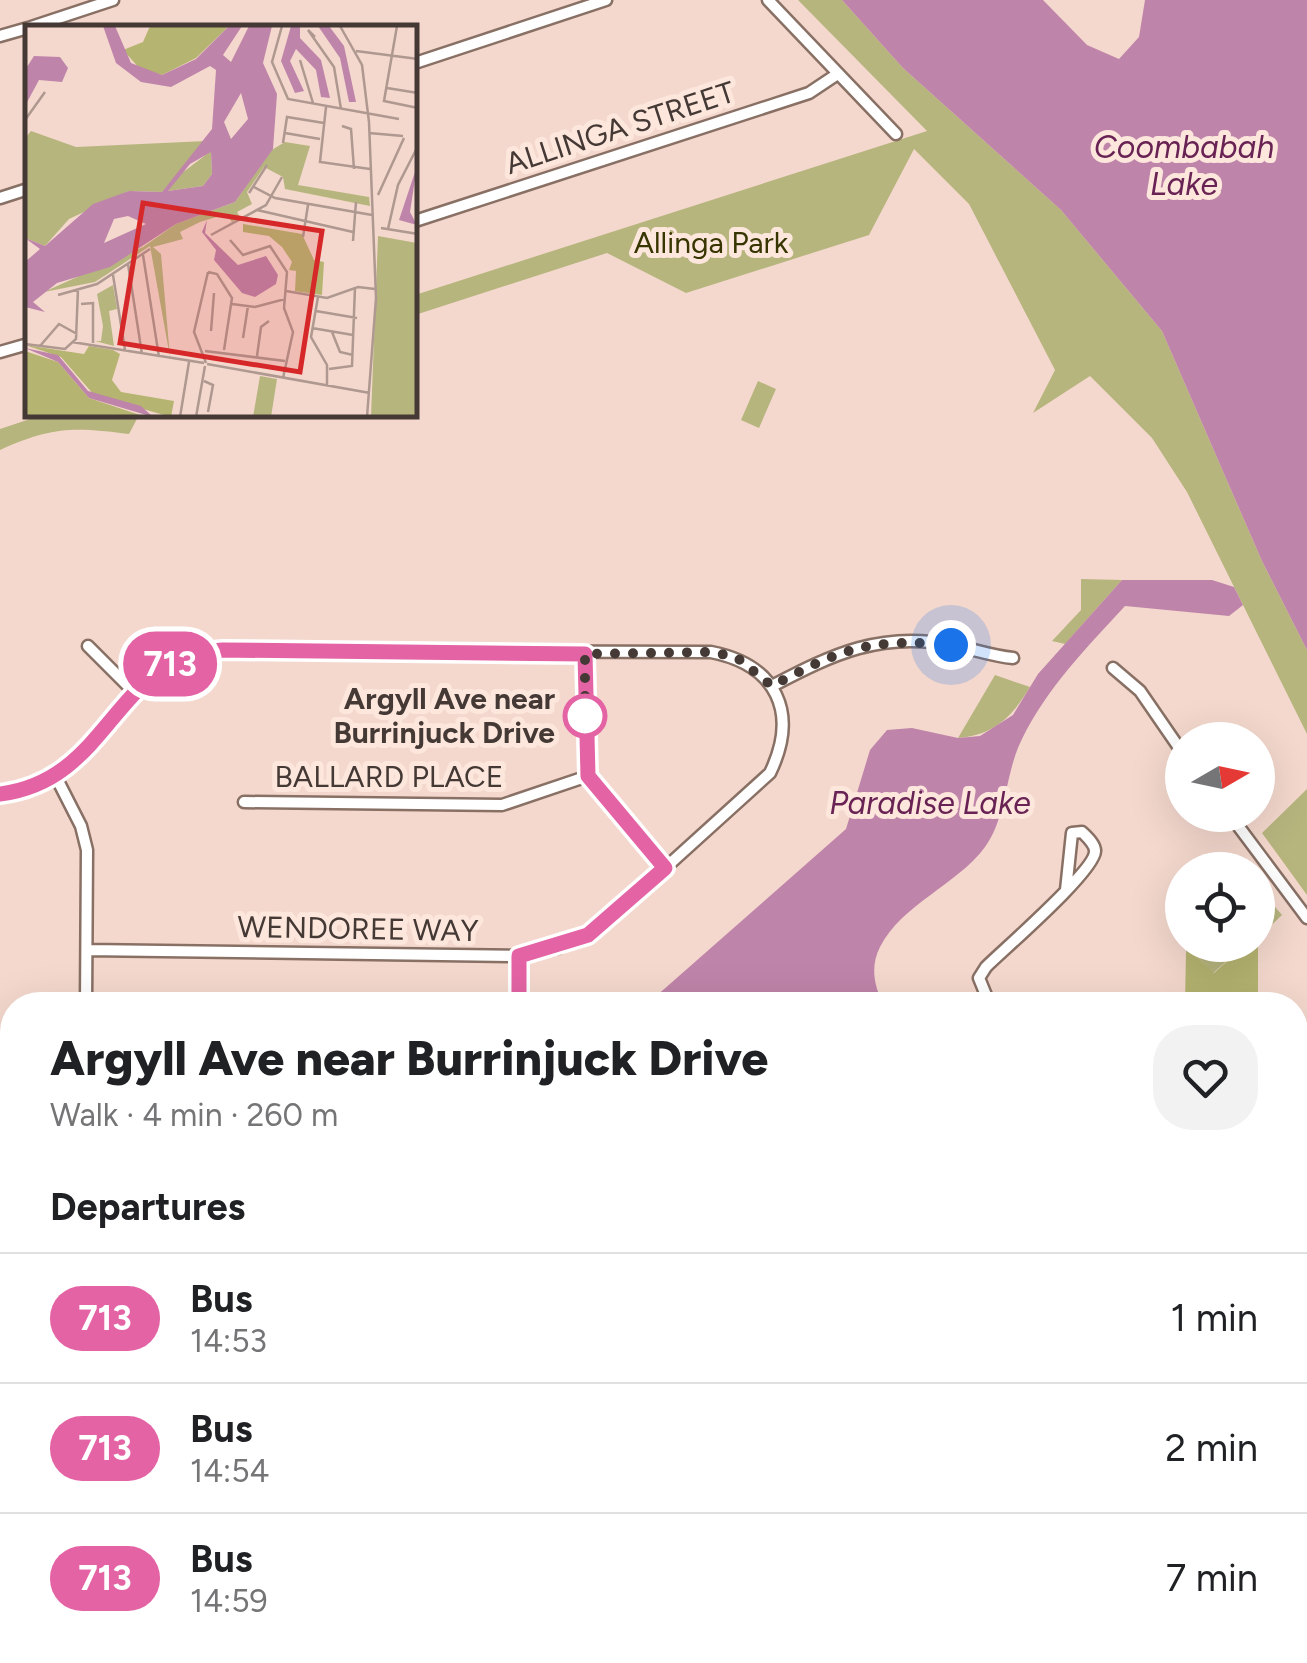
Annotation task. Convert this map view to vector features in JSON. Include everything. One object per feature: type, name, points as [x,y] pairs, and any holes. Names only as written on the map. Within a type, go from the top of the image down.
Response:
[{"type":"street","points":[[37,25],[112,0]]},
{"type":"street","points":[[418,62],[606,0]]},
{"type":"street","points":[[768,0],[896,134]]},
{"type":"street","points":[[0,36],[25,29]]},
{"type":"street","name":"ALLINGA STREET","points":[[418,220],[809,92],[836,75]]},
{"type":"street","points":[[0,198],[25,190]]},
{"type":"street","points":[[0,352],[25,345]]},
{"type":"street","points":[[0,794],[56,777],[88,751],[134,692],[169,665],[209,651],[711,652],[736,657],[772,686],[834,653],[869,644],[951,645],[1014,658]]},
{"type":"street","points":[[88,646],[134,692]]},
{"type":"street","points":[[585,654],[588,776],[665,868]]},
{"type":"street","points":[[1112,668],[1140,691],[1165,727]]},
{"type":"street","name":"WENDOREE WAY","points":[[87,950],[519,956],[588,935],[770,773],[781,751],[784,730],[772,686]]},
{"type":"street","name":"BALLARD PLACE","points":[[244,802],[502,805],[588,776]]},
{"type":"street","points":[[56,777],[81,826],[87,850],[86,992]]},
{"type":"street","points":[[985,992],[979,978],[986,967],[1066,890],[1095,855],[1082,832],[1072,834],[1068,841],[1066,890]]},
{"type":"street","points":[[1243,832],[1307,918]]},
{"type":"street","points":[[518,992],[519,956]]},
{"type":"green space","name":"Allinga Park","points":[[798,0],[842,0],[903,68],[1061,210],[1162,331],[1262,561],[1307,650],[1307,734],[1187,492],[1152,438],[1090,376],[1033,413],[1055,370],[969,204],[914,149],[869,235],[686,293],[607,253],[418,314],[418,294],[927,131]]},
{"type":"green space","points":[[758,381],[776,389],[759,428],[741,420]]},
{"type":"green space","points":[[33,418],[137,418],[129,434],[64,430],[34,436],[0,450],[0,429]]},
{"type":"green space","points":[[1081,579],[1122,580],[1065,644],[1052,641],[1081,610]]},
{"type":"green space","points":[[995,675],[1030,687],[1001,723],[982,733],[958,738]]},
{"type":"green space","points":[[1307,789],[1307,895],[1262,833],[1275,832],[1275,820]]},
{"type":"green space","points":[[1202,962],[1226,962],[1213,973]]},
{"type":"shaded area","points":[[1186,962],[1202,962],[1214,973],[1226,962],[1258,962],[1258,992],[1185,992]]},
{"type":"water","name":"Coombabah Lake","points":[[842,0],[1043,0],[1087,45],[1119,59],[1139,37],[1145,0],[1307,0],[1307,650],[1262,561],[1162,331],[1061,210],[903,68]]},
{"type":"water","name":"Paradise Lake","points":[[1122,580],[1212,580],[1234,587],[1243,605],[1229,616],[1125,606],[1056,685],[1032,720],[1012,766],[998,822],[985,847],[960,873],[902,919],[880,947],[874,976],[878,992],[661,992],[846,829],[870,750],[887,730],[912,728],[958,738],[980,736],[1013,715],[1038,674]]},
{"type":"bus line","name":"713","points":[[0,794],[28,789],[56,777],[88,751],[146,680],[196,654],[222,650],[585,654],[588,776],[665,868],[588,935],[558,948],[519,956],[519,992]]},
{"type":"place","name":"Argyll Ave near Burrinjuck Drive","points":[[585,716]]},
{"type":"route","points":[[585,716],[585,724],[585,654],[711,652],[736,657],[756,669],[772,686],[834,653],[869,644],[906,641],[951,645]]}]
